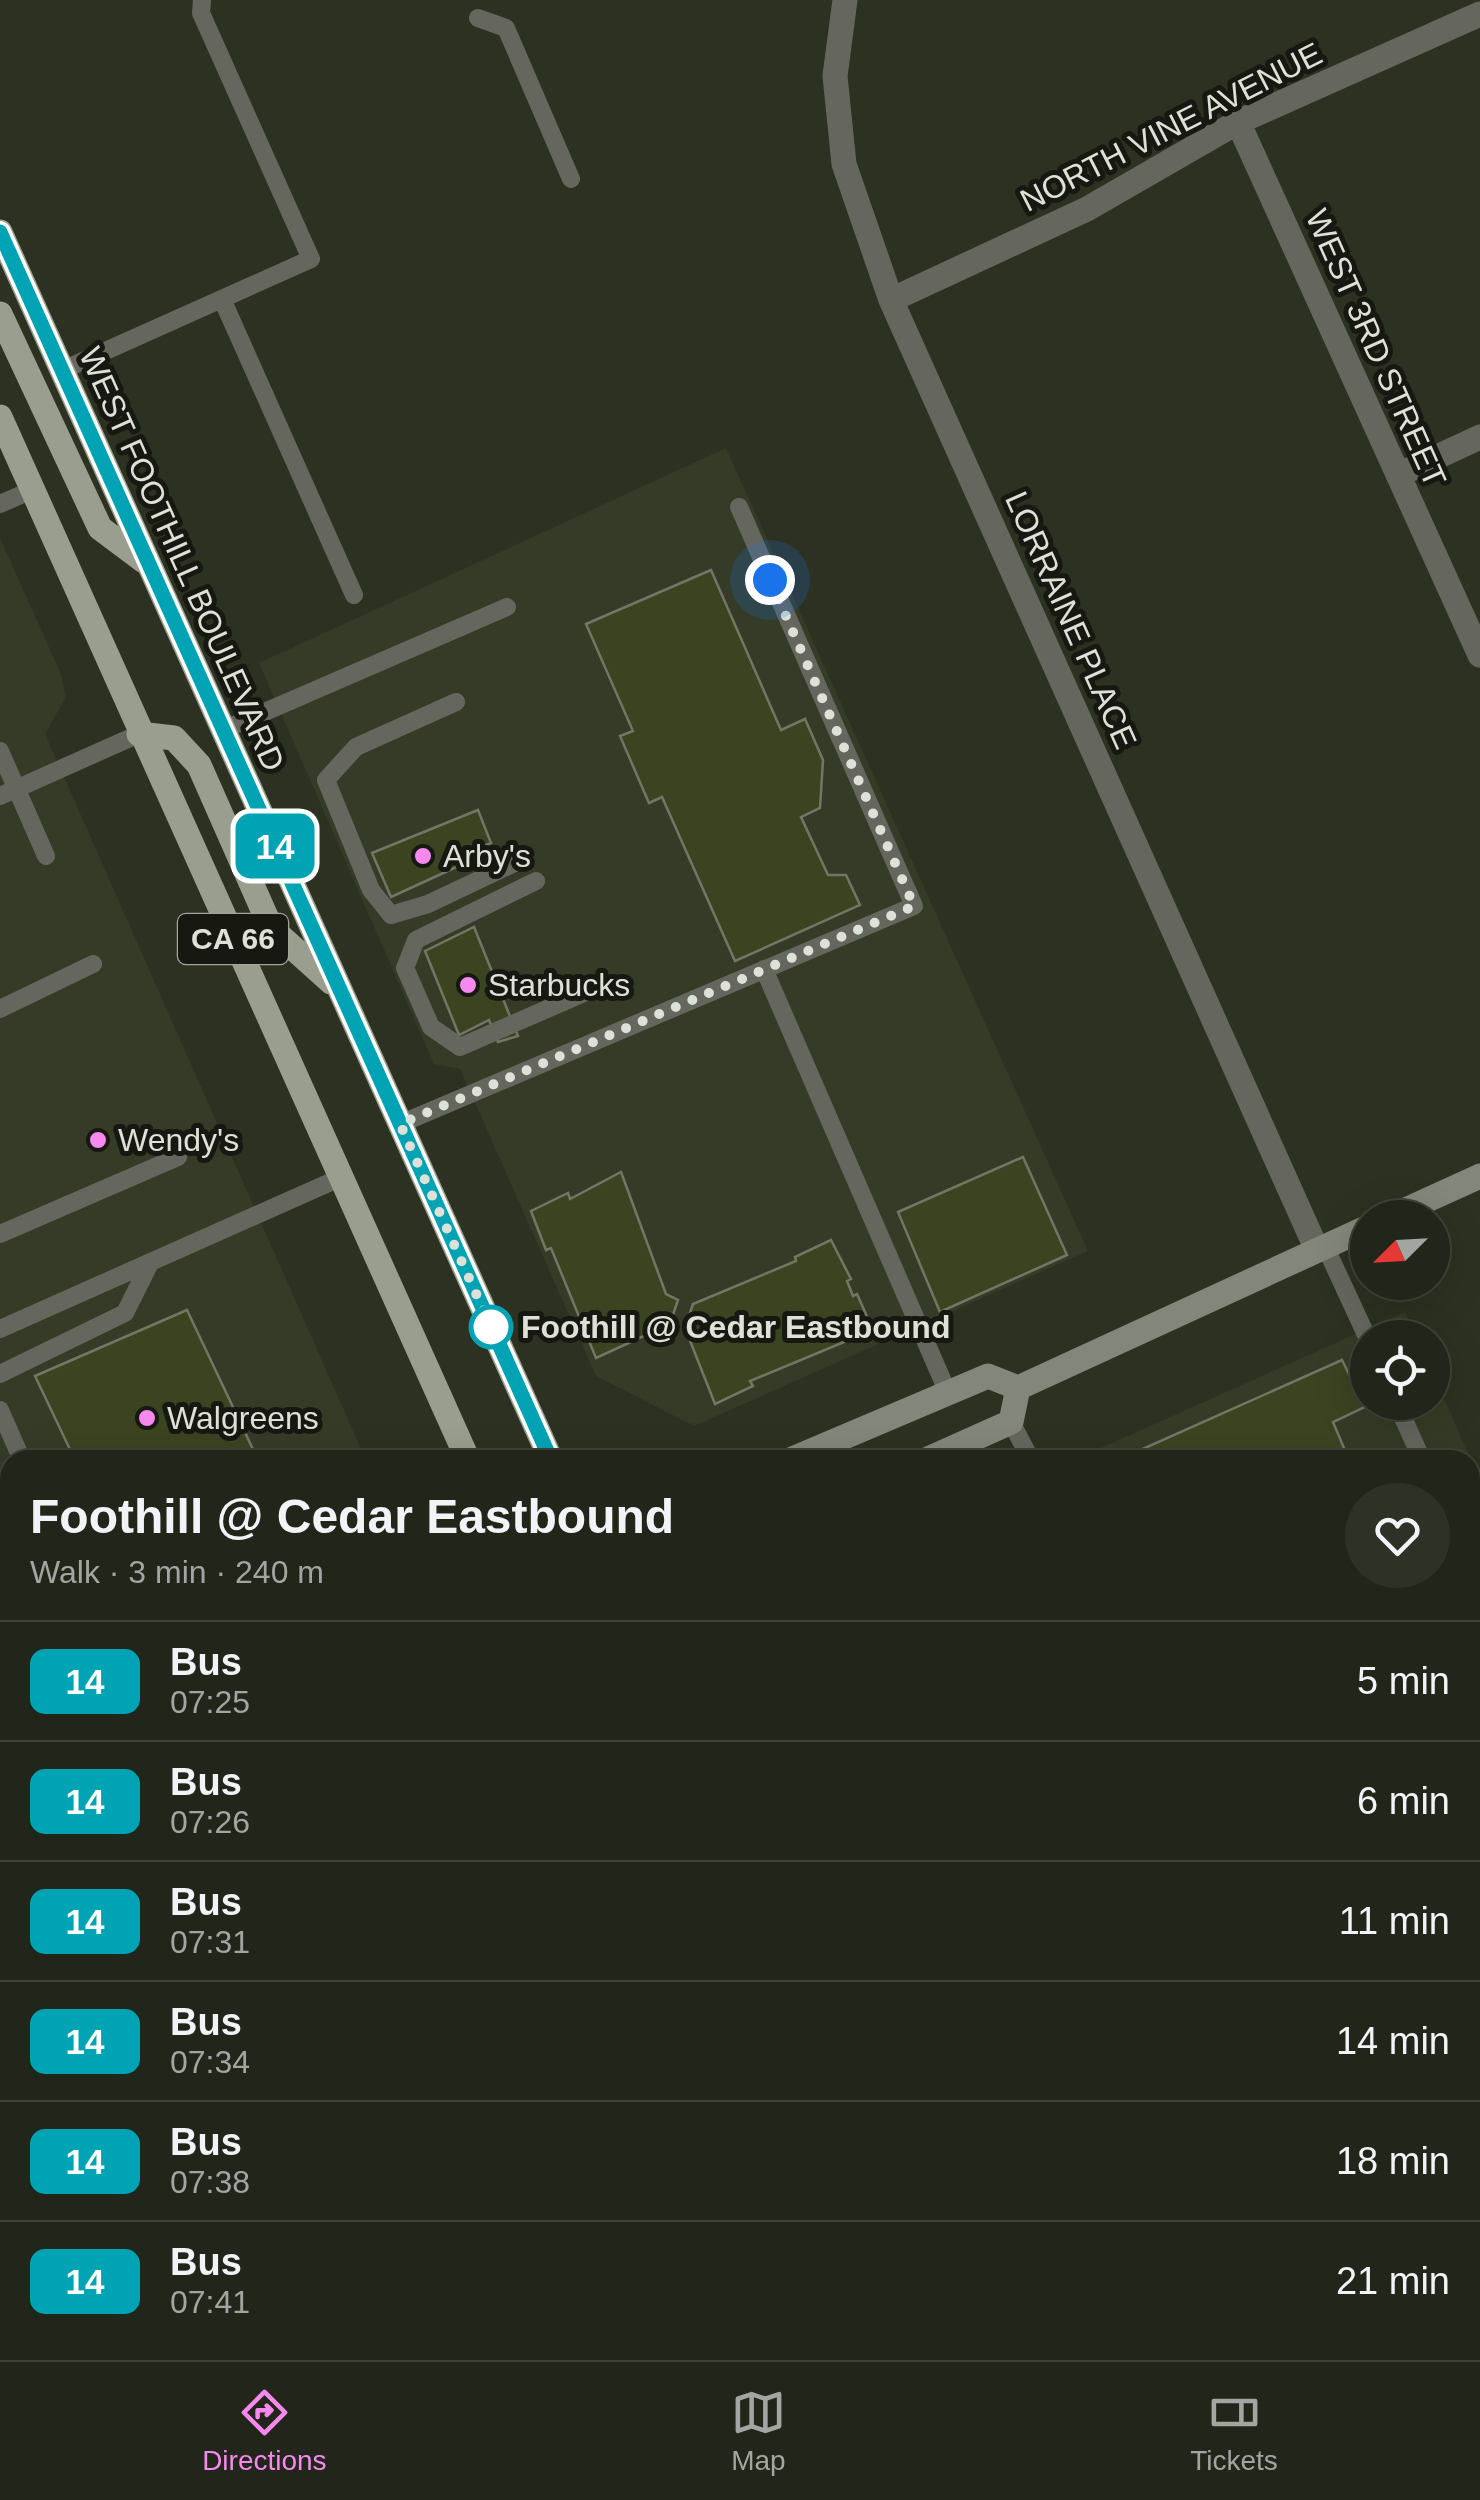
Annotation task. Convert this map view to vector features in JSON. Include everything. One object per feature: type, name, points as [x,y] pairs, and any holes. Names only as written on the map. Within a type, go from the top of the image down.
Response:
[{"type":"main road","name":"WEST FOOTHILL BOULEVARD","points":[[0,232],[547,1450]]},
{"type":"main road","points":[[0,314],[100,528],[148,564]]},
{"type":"main road","name":"CA 66","points":[[0,417],[464,1450]]},
{"type":"main road","points":[[139,734],[174,738],[199,765],[272,928],[339,989]]},
{"type":"main road","points":[[1427,1200],[1480,1176]]},
{"type":"main road","points":[[813,1450],[988,1376],[1018,1388],[1350,1235]]},
{"type":"main road","points":[[949,1450],[1012,1422],[1018,1388]]},
{"type":"street","name":"LORRAINE PLACE","points":[[846,0],[834,76],[844,164],[892,300],[1321,1248]]},
{"type":"street","name":"NORTH VINE AVENUE","points":[[892,300],[1087,210],[1238,122],[1480,14]]},
{"type":"street","name":"WEST 3RD STREET","points":[[1238,122],[1480,655]]},
{"type":"street","points":[[1398,475],[1480,438]]},
{"type":"lane","points":[[63,370],[312,260],[201,13],[202,0]]},
{"type":"lane","points":[[478,18],[506,28],[572,179]]},
{"type":"lane","points":[[222,300],[354,595]]},
{"type":"lane","points":[[0,504],[32,490]]},
{"type":"lane","points":[[400,1124],[914,906],[739,507]]},
{"type":"lane","points":[[223,730],[506,607]]},
{"type":"lane","points":[[456,702],[356,747],[326,780],[370,890],[391,914],[428,904],[526,858]]},
{"type":"lane","points":[[8,792],[139,734]]},
{"type":"lane","points":[[0,751],[8,792],[46,856]]},
{"type":"lane","points":[[536,881],[416,940],[405,968],[431,1027],[460,1047],[586,992]]},
{"type":"lane","points":[[0,1009],[93,964]]},
{"type":"lane","points":[[764,968],[948,1392]]},
{"type":"lane","points":[[0,1234],[178,1157]]},
{"type":"lane","points":[[0,1330],[342,1177]]},
{"type":"lane","points":[[1321,1248],[1358,1320]]},
{"type":"lane","points":[[0,1374],[125,1313],[150,1263]]},
{"type":"lane","points":[[0,1410],[18,1450]]},
{"type":"lane","points":[[1404,1420],[1418,1450]]},
{"type":"lane","points":[[1012,1422],[1026,1450]]},
{"type":"shaded area","points":[[726,448],[1088,1251],[694,1426],[596,1376],[460,1069],[434,1064],[259,663]]},
{"type":"shaded area","points":[[0,538],[61,674],[66,697],[45,734],[362,1450],[0,1450]]},
{"type":"shaded area","points":[[1405,1312],[1409,1320],[1387,1320]]},
{"type":"shaded area","points":[[1350,1337],[1350,1420],[1450,1420],[1450,1412],[1467,1450],[1096,1450]]},
{"type":"building","points":[[711,570],[781,730],[805,719],[823,760],[820,808],[801,817],[828,875],[846,875],[860,905],[735,961],[662,797],[649,803],[620,736],[633,731],[586,624]]},
{"type":"building","name":"Arby's","points":[[478,810],[491,843],[470,852],[476,858],[391,897],[372,853]]},
{"type":"building","name":"Starbucks","points":[[474,927],[518,1036],[498,1042],[489,1020],[459,1035],[425,951]]},
{"type":"building","points":[[1023,1157],[1067,1255],[940,1312],[898,1212]]},
{"type":"building","points":[[621,1172],[666,1294],[678,1300],[670,1324],[596,1358],[551,1248],[546,1250],[531,1211],[568,1193],[570,1199]]},
{"type":"building","points":[[831,1240],[851,1279],[847,1281],[853,1296],[857,1294],[873,1330],[750,1381],[753,1386],[715,1404],[685,1328],[693,1304],[796,1261],[795,1257]]},
{"type":"building","name":"Walgreens","points":[[187,1310],[253,1450],[70,1450],[35,1376]]},
{"type":"building","points":[[1342,1360],[1350,1376],[1350,1414],[1333,1422],[1345,1450],[1140,1450]]},
{"type":"bus line","name":"14","points":[[0,232],[546,1450]]},
{"type":"place","name":"Arby's","points":[[423,856]]},
{"type":"place","name":"Starbucks","points":[[468,985]]},
{"type":"place","name":"Wendy's","points":[[98,1140]]},
{"type":"place","name":"Foothill @ Cedar Eastbound","points":[[491,1327]]},
{"type":"place","name":"Walgreens","points":[[147,1418]]},
{"type":"route","points":[[491,1327],[400,1124],[914,906],[770,580]]}]
